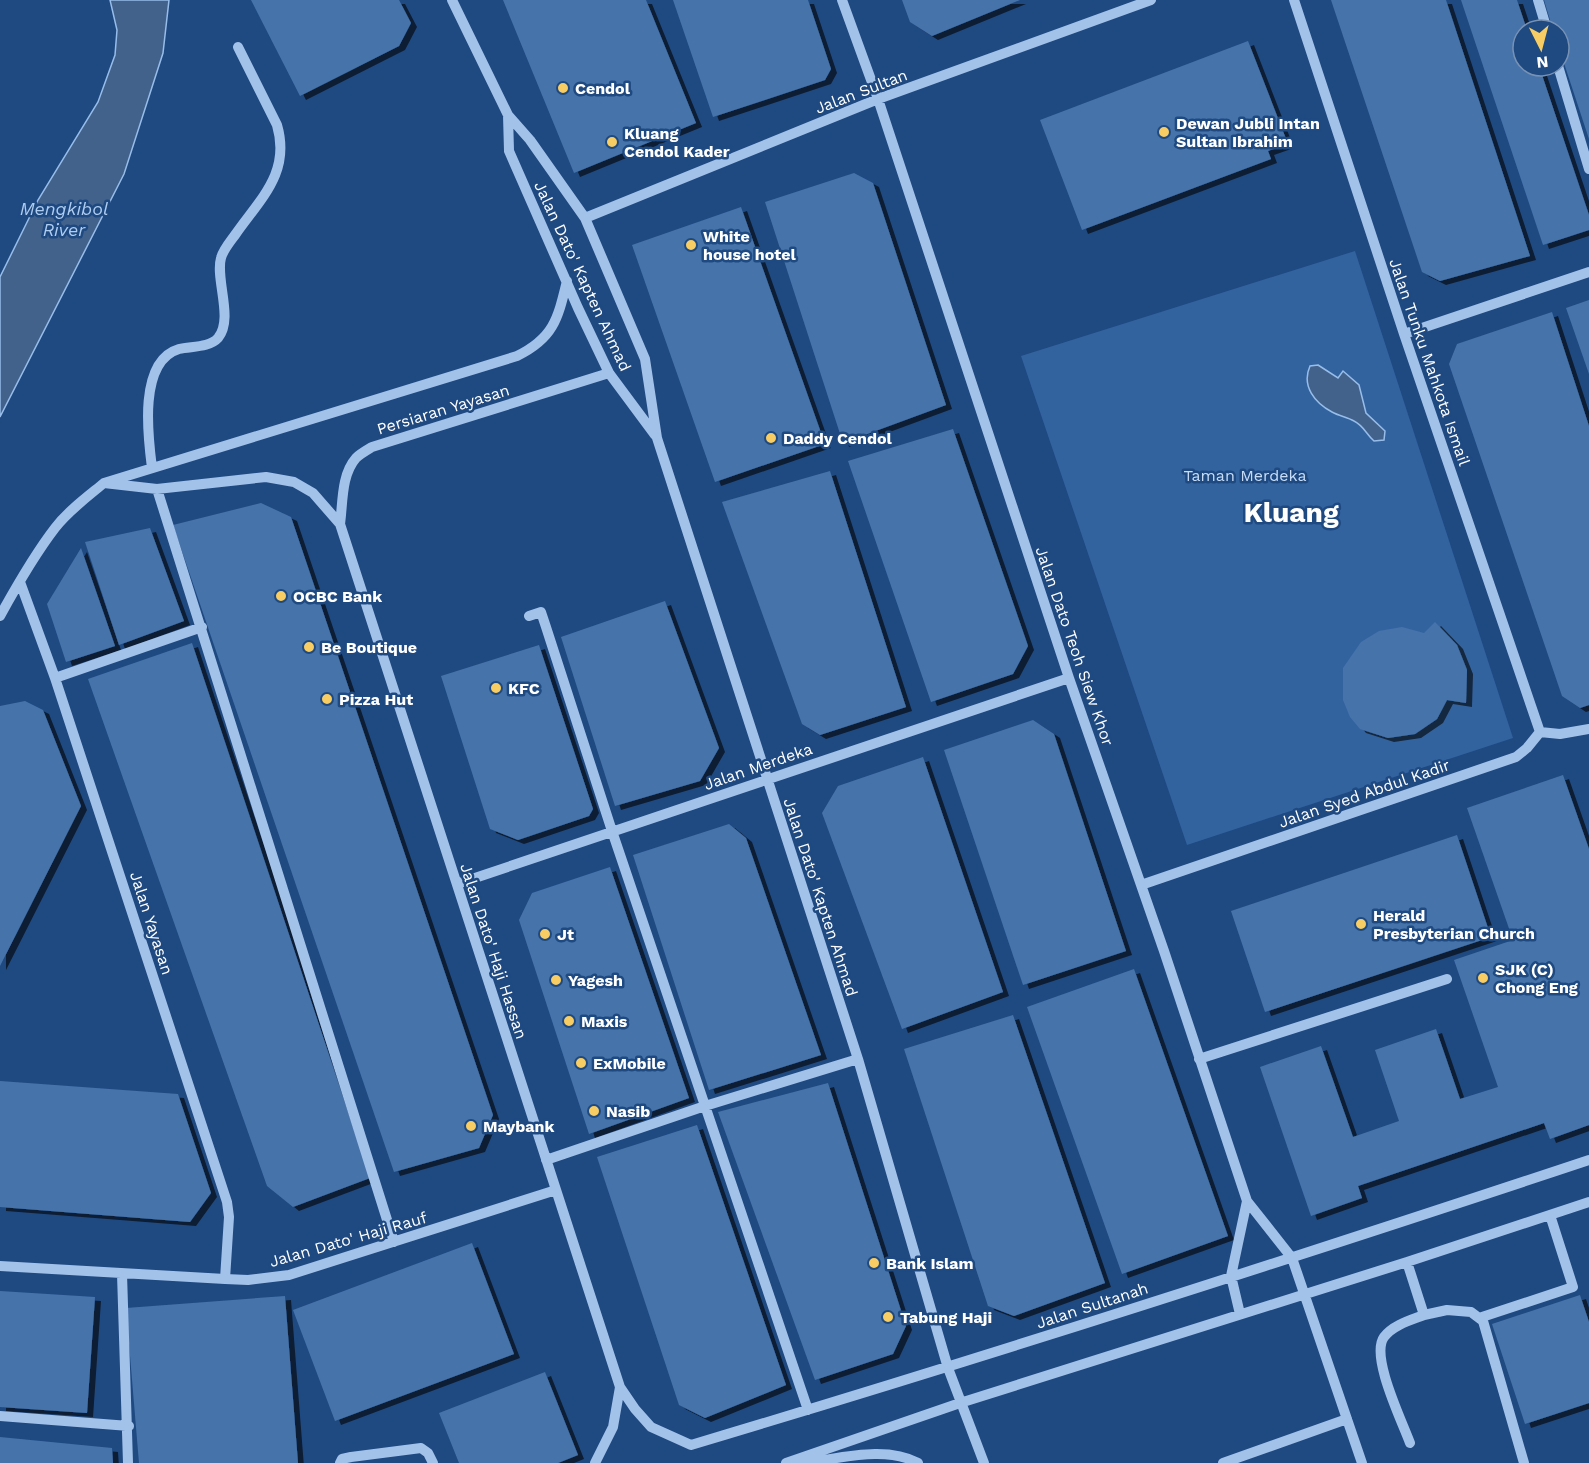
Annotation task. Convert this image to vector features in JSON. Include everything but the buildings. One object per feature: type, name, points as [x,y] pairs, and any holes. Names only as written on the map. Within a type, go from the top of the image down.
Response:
[{"type":"street","name":"Jalan Dato' Kapten Ahmad","points":[[452,0],[508,116],[530,140],[585,218],[645,359],[657,438],[858,1059],[948,1368],[984,1463]]},
{"type":"street","name":"Jalan Dato Teoh Siew Khor","points":[[842,0],[878,99],[1069,678],[1247,1201]]},
{"type":"street","name":"Jalan Sultan","points":[[585,218],[878,99],[1151,0]]},
{"type":"street","name":"Jalan Tunku Mahkota Ismail","points":[[1294,0],[1404,334],[1540,732]]},
{"type":"street","points":[[1538,0],[1543,18]]},
{"type":"street","points":[[152,468],[147,421],[160,361],[167,354],[198,347],[218,338],[224,327],[220,259],[269,189],[280,161],[280,137],[277,125],[238,47]]},
{"type":"street","points":[[1562,78],[1589,169]]},
{"type":"street","name":"Jalan Dato' Kapten Ahmad","points":[[508,116],[509,152],[609,373],[657,438]]},
{"type":"street","points":[[1404,334],[1589,272]]},
{"type":"street","name":"Persiaran Yayasan","points":[[0,616],[56,527],[104,483],[517,356],[543,340],[554,326],[567,281]]},
{"type":"street","name":"Persiaran Yayasan","points":[[340,524],[345,483],[349,470],[356,458],[372,447],[609,373]]},
{"type":"street","points":[[104,483],[157,489],[266,477],[294,482],[313,493],[340,524]]},
{"type":"street","points":[[157,489],[394,1242]]},
{"type":"street","name":"Jalan Dato' Haji Hassan","points":[[340,524],[620,1387]]},
{"type":"street","name":"Jalan Yayasan","points":[[20,582],[55,678],[227,1202],[229,1217],[225,1279]]},
{"type":"street","points":[[529,616],[541,612],[612,831],[808,1410]]},
{"type":"street","points":[[55,678],[202,627]]},
{"type":"street","name":"Jalan Merdeka","points":[[456,884],[1069,678]]},
{"type":"street","points":[[1540,732],[1560,734],[1589,729]]},
{"type":"street","name":"Jalan Syed Abdul Kadir","points":[[1141,885],[1516,757],[1540,732]]},
{"type":"street","points":[[1199,1059],[1447,979]]},
{"type":"street","points":[[546,1160],[705,1106],[858,1059]]},
{"type":"street","name":"Jalan Sultanah","points":[[620,1387],[651,1427],[691,1444],[948,1368],[1589,1160]]},
{"type":"street","name":"Jalan Dato' Haji Rauf","points":[[0,1266],[249,1280],[289,1275],[556,1191]]},
{"type":"street","points":[[1247,1201],[1292,1258],[1362,1463]]},
{"type":"street","points":[[1240,1314],[1230,1276],[1247,1201]]},
{"type":"street","points":[[786,1463],[960,1402],[1407,1262],[1589,1202]]},
{"type":"street","points":[[1479,1318],[1573,1287],[1550,1215]]},
{"type":"street","points":[[1407,1262],[1424,1315]]},
{"type":"street","points":[[122,1274],[129,1463]]},
{"type":"street","points":[[1410,1443],[1380,1362],[1380,1346],[1383,1337],[1397,1326],[1424,1315],[1447,1310],[1471,1312],[1483,1322],[1524,1463]]},
{"type":"street","points":[[595,1463],[612,1427],[620,1387]]},
{"type":"street","points":[[0,1416],[129,1426]]},
{"type":"street","points":[[1223,1463],[1347,1419]]},
{"type":"street","points":[[340,1463],[342,1459],[351,1457],[421,1448],[428,1453],[433,1463]]},
{"type":"street","points":[[804,1463],[877,1454],[907,1457],[918,1463]]},
{"type":"green space","name":"Taman Merdeka","points":[[1355,251],[1513,738],[1187,845],[1021,356]]},
{"type":"water","name":"Mengkibol River","points":[[110,0],[169,0],[163,53],[124,174],[0,417],[0,277],[38,200],[98,102],[115,55],[117,30]]},
{"type":"water","points":[[1318,365],[1338,378],[1343,371],[1359,385],[1366,413],[1385,431],[1384,440],[1374,441],[1357,423],[1332,412],[1315,399],[1307,380],[1310,366]]},
{"type":"place","name":"Cendol","points":[[563,88]]},
{"type":"place","name":"Dewan Jubli Intan Sultan Ibrahim","points":[[1164,132]]},
{"type":"place","name":"Kluang Cendol Kader","points":[[612,142]]},
{"type":"place","name":"White house hotel","points":[[691,245]]},
{"type":"place","name":"Daddy Cendol","points":[[771,438]]},
{"type":"place","name":"OCBC Bank","points":[[281,596]]},
{"type":"place","name":"Be Boutique","points":[[309,647]]},
{"type":"place","name":"KFC","points":[[496,688]]},
{"type":"place","name":"Pizza Hut","points":[[327,699]]},
{"type":"place","name":"Herald Presbyterian Church","points":[[1361,924]]},
{"type":"place","name":"Jt","points":[[545,934]]},
{"type":"place","name":"SJK (C) Chong Eng","points":[[1483,978]]},
{"type":"place","name":"Yagesh","points":[[556,980]]},
{"type":"place","name":"Maxis","points":[[569,1021]]},
{"type":"place","name":"ExMobile","points":[[581,1063]]},
{"type":"place","name":"Nasib","points":[[594,1111]]},
{"type":"place","name":"Maybank","points":[[471,1126]]},
{"type":"place","name":"Bank Islam","points":[[874,1263]]},
{"type":"place","name":"Tabung Haji","points":[[888,1317]]},
{"type":"district","name":"Kluang","points":[[1291,512]]}]
